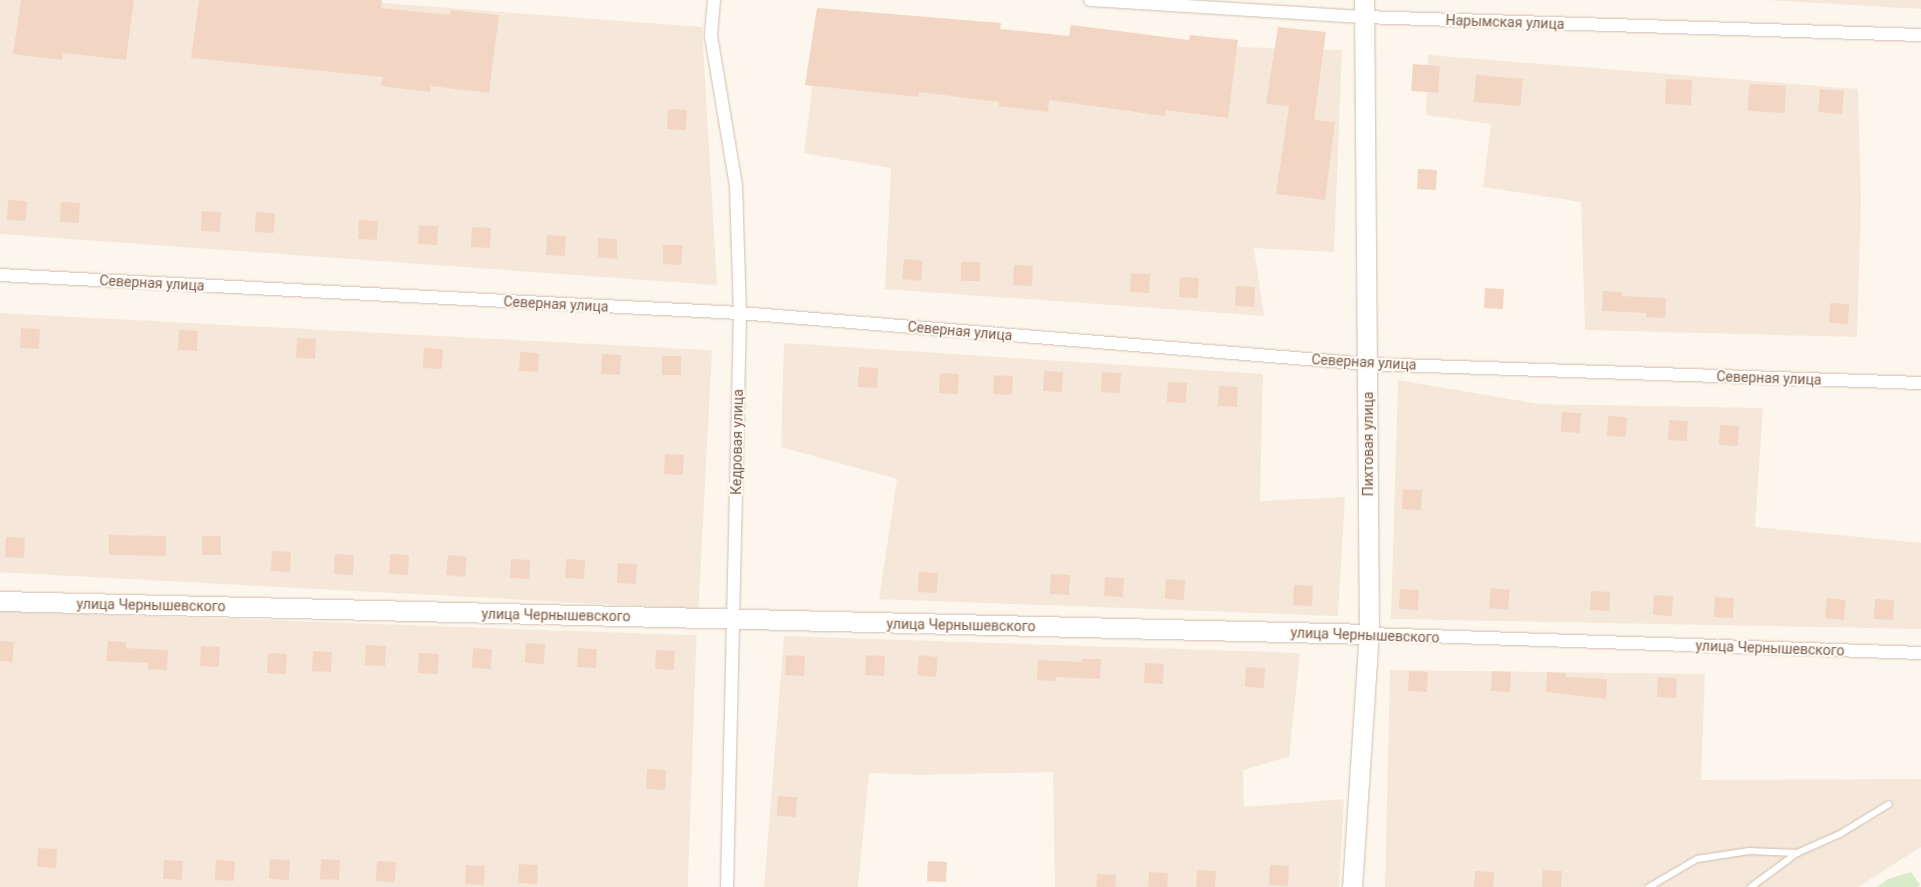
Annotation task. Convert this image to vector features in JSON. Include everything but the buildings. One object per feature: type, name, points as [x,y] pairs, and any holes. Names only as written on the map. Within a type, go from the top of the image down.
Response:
[{"type":"street","name":"Кедровая улица","points":[[714,0],[711,36],[736,186],[740,313],[727,887]]},
{"type":"street","name":"Нарымская улица","points":[[1090,0],[1364,8],[1921,35]]},
{"type":"street","name":"Пихтовая улица","points":[[1352,887],[1369,634],[1364,8]]},
{"type":"street","name":"Северная улица","points":[[0,275],[740,313],[1368,364],[1921,383]]},
{"type":"street","name":"улица Чернышевского","points":[[0,601],[1369,634],[1921,653]]},
{"type":"lane","points":[[1751,887],[1797,854],[1889,804]]},
{"type":"lane","points":[[1649,887],[1697,859],[1749,851],[1797,854]]},
{"type":"shaded area","points":[[0,0],[343,0],[702,27],[717,285],[0,234]]},
{"type":"shaded area","points":[[1767,0],[1921,0],[1921,9]]},
{"type":"shaded area","points":[[819,35],[1342,50],[1334,252],[1254,248],[1264,316],[885,289],[891,168],[804,153]]},
{"type":"shaded area","points":[[1428,55],[1858,89],[1861,203],[1857,337],[1585,330],[1581,202],[1483,187],[1491,124],[1426,115]]},
{"type":"shaded area","points":[[0,313],[712,350],[698,609],[0,572]]},
{"type":"shaded area","points":[[784,343],[1263,374],[1260,501],[1345,497],[1338,616],[879,599],[897,479],[781,447]]},
{"type":"shaded area","points":[[1398,380],[1539,404],[1763,408],[1755,527],[1921,543],[1921,629],[1391,619]]},
{"type":"shaded area","points":[[0,611],[697,635],[688,887],[0,887]]},
{"type":"shaded area","points":[[784,636],[1300,653],[1289,757],[1243,770],[1244,807],[1344,799],[1339,887],[1055,887],[1053,772],[919,775],[869,773],[858,887],[764,887]]},
{"type":"shaded area","points":[[1390,670],[1705,674],[1701,780],[1921,779],[1921,847],[1858,887],[1385,887]]},
{"type":"green space","points":[[1911,872],[1920,885],[1917,887],[1877,887],[1888,879]]}]
